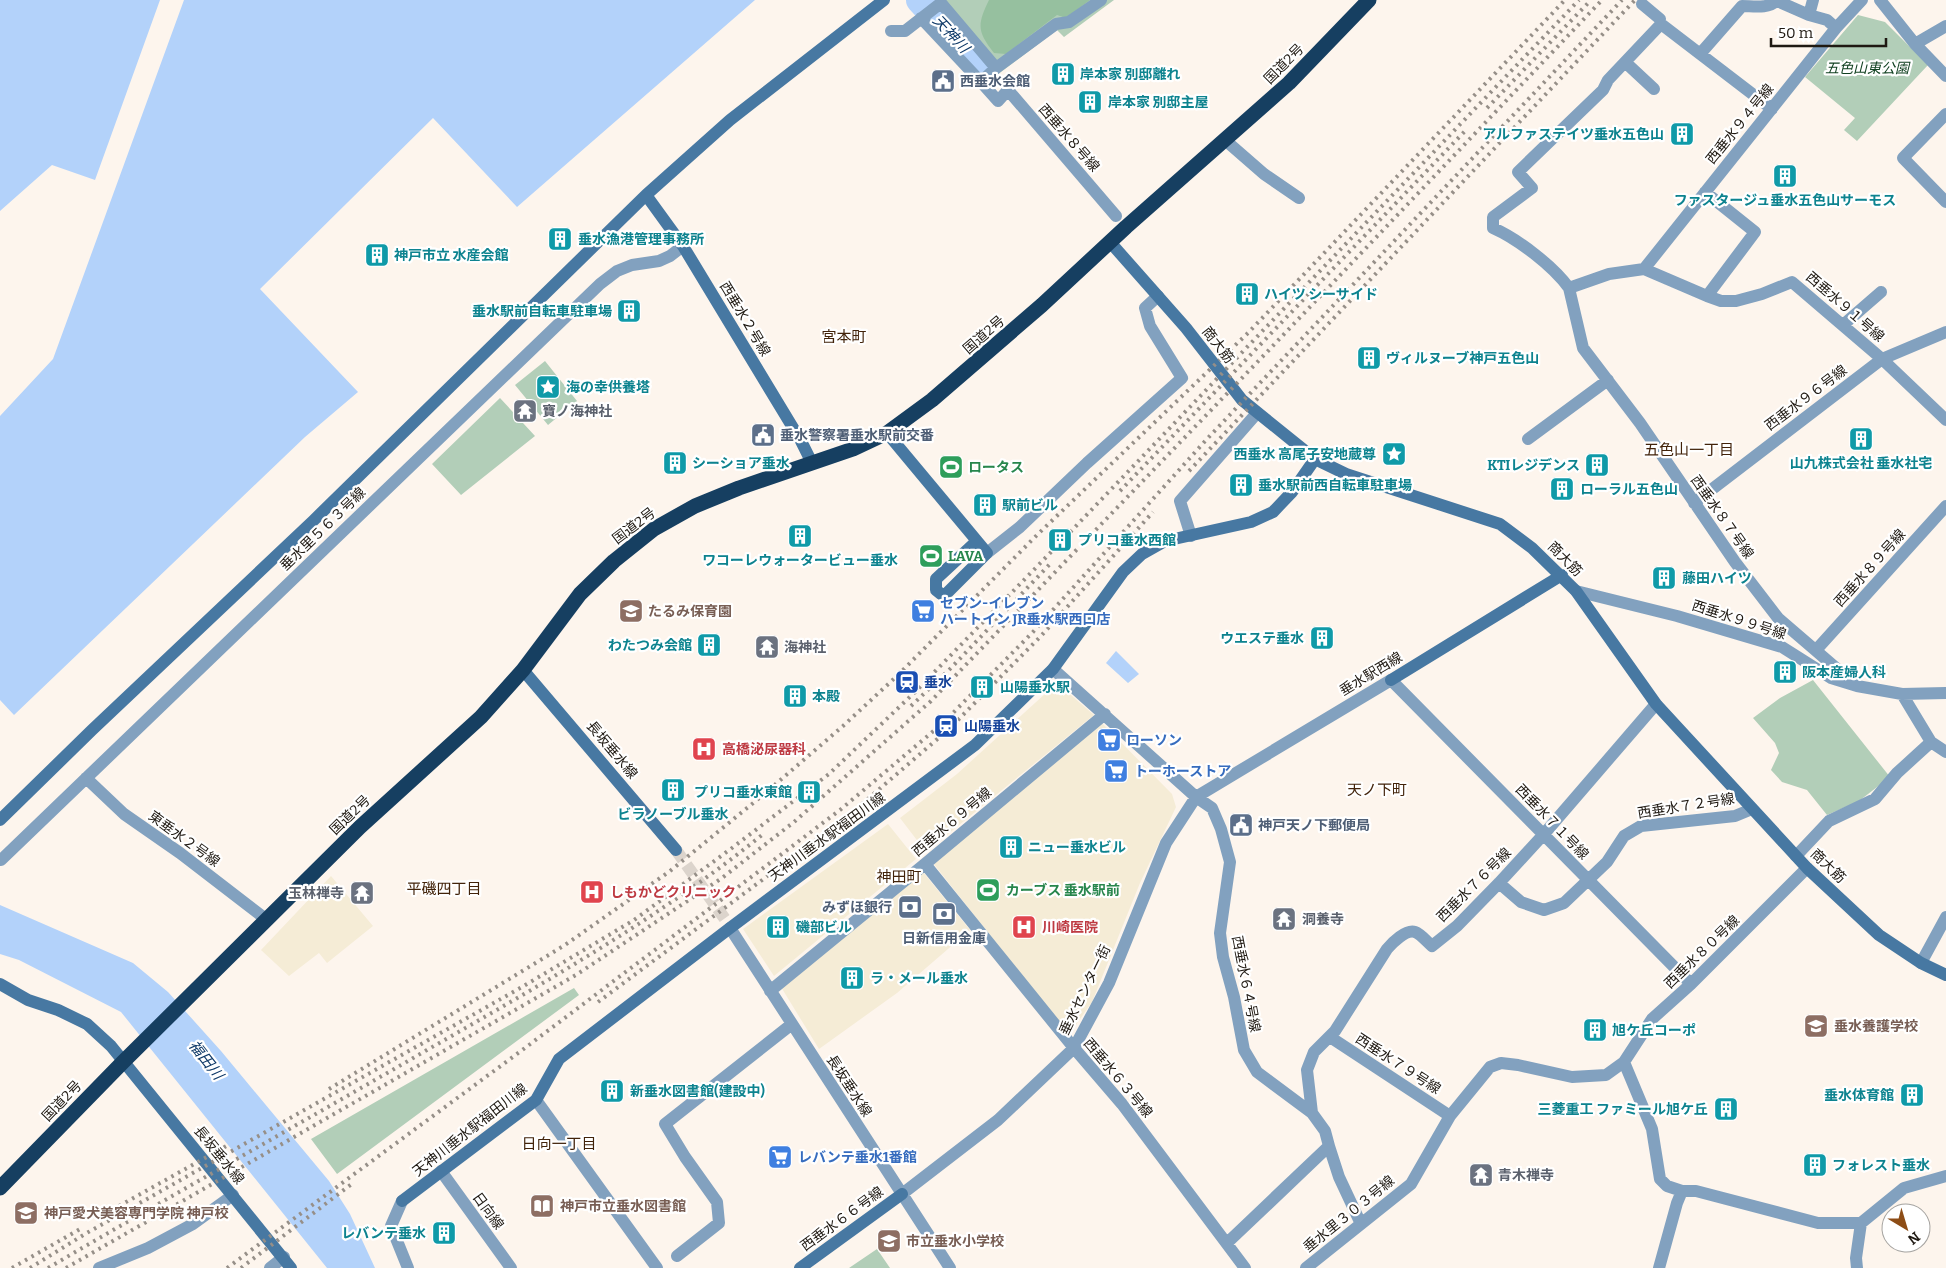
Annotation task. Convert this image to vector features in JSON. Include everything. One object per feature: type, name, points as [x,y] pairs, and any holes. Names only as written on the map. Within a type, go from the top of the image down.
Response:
[{"type":"highway","name":"国道2号","points":[[0,1188],[360,827],[481,717],[523,670],[580,594],[614,561],[654,529],[695,506],[739,488],[853,449],[887,433],[932,400],[964,374],[1289,83],[1369,0]]},
{"type":"street","points":[[0,820],[92,730],[313,521],[646,195],[730,120],[884,0]]},
{"type":"street","points":[[934,9],[981,82],[996,68],[1056,24],[1069,22],[1101,0]]},
{"type":"street","points":[[1700,54],[1742,6],[1772,5],[1775,0],[1809,15],[1827,20],[1836,28]]},
{"type":"street","points":[[1809,15],[1812,0]]},
{"type":"street","name":"西垂水９４号線","points":[[1644,269],[1836,28],[1862,0]]},
{"type":"street","points":[[1880,0],[1915,44],[1946,76]]},
{"type":"street","points":[[1642,4],[1660,19]]},
{"type":"street","points":[[934,9],[996,68]]},
{"type":"street","points":[[891,31],[905,31],[934,9]]},
{"type":"street","points":[[1644,269],[1609,274],[1569,288],[1561,277],[1509,236],[1493,228],[1493,217],[1532,188],[1518,172],[1603,90],[1608,80],[1661,24],[1772,109]]},
{"type":"street","points":[[1915,44],[1946,26]]},
{"type":"street","points":[[1625,62],[1654,89]]},
{"type":"street","name":"西垂水８号線","points":[[981,82],[998,101],[1008,90],[1116,216]]},
{"type":"street","points":[[1946,114],[1903,158],[1946,202]]},
{"type":"street","points":[[1225,140],[1264,174],[1299,198]]},
{"type":"street","points":[[1704,192],[1755,232],[1707,296]]},
{"type":"street","name":"西垂水２号線","points":[[646,195],[683,246],[801,441],[812,463]]},
{"type":"street","name":"商大筋","points":[[1110,242],[1186,328],[1242,400],[1315,459],[1346,474],[1500,524],[1532,548],[1562,575],[1576,591],[1656,704],[1807,868],[1879,936],[1921,964],[1946,975]]},
{"type":"street","name":"垂水里５６３号線","points":[[1,860],[600,284],[617,271],[632,265],[659,261],[670,256],[683,246]]},
{"type":"street","name":"西垂水９１号線","points":[[1644,269],[1721,301],[1736,301],[1762,294],[1792,282],[1882,359],[1946,420]]},
{"type":"street","name":"西垂水８７号線","points":[[1569,288],[1584,348],[1640,423],[1735,562],[1778,618],[1817,649],[1857,686]]},
{"type":"street","points":[[1843,325],[1881,292]]},
{"type":"street","points":[[977,541],[936,579],[936,590],[941,594],[946,594],[987,553],[1020,527],[1087,463],[1182,378],[1150,326],[1145,308],[1158,296]]},
{"type":"street","name":"西垂水９６号線","points":[[1694,503],[1882,359],[1946,332]]},
{"type":"street","points":[[1528,439],[1608,380]]},
{"type":"street","points":[[1191,536],[1180,501],[1257,413]]},
{"type":"street","points":[[887,433],[987,553]]},
{"type":"street","name":"天神川垂水駅福田川線","points":[[408,1268],[391,1226],[402,1201],[536,1100],[559,1059],[727,923],[976,745],[1053,669],[1123,572],[1142,554],[1165,541],[1251,522],[1273,512],[1292,492],[1315,459]]},
{"type":"street","name":"西垂水８９号線","points":[[1817,649],[1946,506]]},
{"type":"street","name":"垂水駅西線","points":[[1196,797],[1562,575]]},
{"type":"street","name":"西垂水９９号線","points":[[1576,591],[1677,616],[1782,647],[1831,678],[1857,686],[1902,694],[1946,693]]},
{"type":"street","name":"西垂水６４号線","points":[[1053,669],[1196,797],[1212,808],[1221,829],[1230,862],[1220,933],[1223,957],[1234,997],[1244,1050],[1257,1072],[1312,1113],[1325,1131],[1339,1177],[1361,1224]]},
{"type":"street","name":"長坂垂水線","points":[[523,670],[676,850]]},
{"type":"street","name":"西垂水７１号線","points":[[1391,680],[1691,984]]},
{"type":"street","points":[[1902,694],[1931,742],[1946,752]]},
{"type":"street","name":"西垂水７６号線","points":[[1312,1113],[1307,1070],[1314,1052],[1335,1031],[1386,949],[1394,941],[1409,932],[1415,932],[1432,946],[1457,926],[1544,834],[1656,704]]},
{"type":"street","name":"西垂水６９号線","points":[[770,991],[1105,714]]},
{"type":"street","points":[[1796,856],[1829,821],[1874,799],[1897,773],[1931,742]]},
{"type":"street","name":"東垂水２号線","points":[[86,778],[124,814],[180,853],[267,920]]},
{"type":"street","name":"垂水センター街","points":[[902,1194],[998,1120],[1074,1048],[1108,983],[1166,843],[1196,797]]},
{"type":"street","name":"西垂水７２号線","points":[[1498,883],[1521,902],[1544,910],[1564,903],[1607,862],[1624,836],[1641,826],[1735,816],[1752,809]]},
{"type":"street","name":"西垂水６３号線","points":[[925,864],[1074,1048],[1122,1104],[1245,1268]]},
{"type":"street","name":"西垂水８０号線","points":[[1624,1062],[1652,1019],[1691,984],[1807,868]]},
{"type":"street","points":[[1921,964],[1946,917]]},
{"type":"street","name":"長坂垂水線","points":[[727,923],[950,1268]]},
{"type":"street","name":"長坂垂水線","points":[[0,984],[28,1000],[58,1010],[87,1024],[111,1046],[287,1263]]},
{"type":"street","points":[[677,1256],[719,1223],[717,1202],[685,1157],[665,1124],[792,1024]]},
{"type":"street","name":"西垂水７９号線","points":[[1330,1037],[1450,1116]]},
{"type":"street","points":[[1450,1116],[1490,1068],[1501,1063],[1572,1077],[1606,1075],[1624,1062],[1652,1129],[1660,1179],[1667,1186],[1682,1191],[1696,1191],[1818,1223],[1861,1223],[1904,1188],[1946,1176]]},
{"type":"street","points":[[536,1100],[657,1268]]},
{"type":"street","name":"垂水里３０３号線","points":[[1311,1267],[1411,1184],[1450,1116]]},
{"type":"street","points":[[1227,1242],[1328,1146]]},
{"type":"street","name":"日向線","points":[[441,1172],[510,1268]]},
{"type":"street","points":[[1658,1268],[1682,1191]]},
{"type":"street","name":"西垂水６６号線","points":[[800,1268],[902,1194]]},
{"type":"street","points":[[99,1268],[148,1248],[193,1224],[233,1195]]},
{"type":"street","points":[[1857,1268],[1857,1250],[1861,1223]]},
{"type":"street","points":[[270,1268],[287,1263]]},
{"type":"shaded area","points":[[1057,683],[1094,715],[926,852],[900,818],[957,774]]},
{"type":"shaded area","points":[[1100,721],[1172,794],[1176,807],[1140,883],[1092,1002],[1069,1035],[933,863]]},
{"type":"shaded area","points":[[888,824],[916,859],[774,976],[743,929]]},
{"type":"shaded area","points":[[923,872],[970,930],[897,993],[819,1049],[781,987]]},
{"type":"shaded area","points":[[331,876],[373,926],[327,963],[319,953],[289,976],[261,950]]},
{"type":"green space","points":[[932,0],[1114,0],[1064,37],[1057,30],[997,75]]},
{"type":"green space","points":[[989,0],[1090,0],[1066,18],[1057,15],[1006,54],[994,53],[982,33],[982,16]]},
{"type":"green space","name":"五色山東公園","points":[[1858,15],[1885,22],[1928,65],[1857,141],[1844,130],[1855,118],[1805,77]]},
{"type":"green space","points":[[545,361],[577,401],[548,425],[515,385]]},
{"type":"green space","points":[[500,398],[535,436],[461,495],[432,464]]},
{"type":"green space","points":[[1813,680],[1890,777],[1859,801],[1827,815],[1807,790],[1782,782],[1771,770],[1779,753],[1775,743],[1753,718],[1780,698]]},
{"type":"green space","points":[[574,988],[579,995],[337,1174],[311,1139]]},
{"type":"green space","points":[[877,1249],[890,1268],[849,1268]]},
{"type":"water","points":[[0,0],[160,0],[95,180],[52,165],[0,211]]},
{"type":"water","points":[[184,0],[755,0],[517,207],[433,118],[260,289],[358,392],[305,437],[14,715],[0,700],[0,416],[53,359]]},
{"type":"water","points":[[1116,651],[1139,674],[1128,683],[1106,663]]},
{"type":"water","name":"福田川","points":[[0,905],[133,963],[168,992],[221,1051],[329,1181],[350,1214],[375,1268],[327,1268],[121,1012],[19,960],[0,954]]},
{"type":"waterway","name":"天神川","points":[[920,0],[983,68]]},
{"type":"tunnel","points":[[676,850],[725,919]]},
{"type":"railway","points":[[329,1089],[565,945],[670,871],[843,726],[898,675],[1038,534],[1248,333],[1565,0]]},
{"type":"railway","points":[[30,1268],[85,1234],[522,987],[634,920],[829,774],[915,692],[1055,548],[1579,0]]},
{"type":"railway","points":[[1487,108],[1591,0]]},
{"type":"railway","points":[[66,1268],[576,975],[722,878],[794,822],[931,701],[1602,0]]},
{"type":"railway","points":[[227,1268],[525,1048],[840,810],[943,723],[1033,632],[1207,439],[1622,0]]},
{"type":"railway","points":[[1189,471],[1635,0]]},
{"type":"railway","points":[[1120,491],[1466,130]]},
{"type":"railway","points":[[598,1002],[847,817],[949,729],[1040,637],[1153,512]]},
{"type":"railway","points":[[911,706],[951,668],[1051,563]]},
{"type":"railway","points":[[48,1268],[599,949],[682,895],[762,835]]},
{"type":"railway","points":[[119,1206],[230,1144]]},
{"type":"railway","points":[[241,1268],[353,1183]]},
{"type":"railway","points":[[12,1268],[80,1229]]},
{"type":"place","name":"岸本家 別邸離れ","points":[[1063,74]]},
{"type":"place","name":"西垂水会館","points":[[943,81]]},
{"type":"place","name":"岸本家 別邸主屋","points":[[1090,102]]},
{"type":"place","name":"アルファステイツ垂水五色山","points":[[1682,134]]},
{"type":"place","name":"ファスタージュ垂水五色山サーモス","points":[[1785,176]]},
{"type":"place","name":"垂水漁港管理事務所","points":[[560,239]]},
{"type":"place","name":"神戸市立 水産会館","points":[[377,255]]},
{"type":"place","name":"ハイツ シーサイド","points":[[1247,294]]},
{"type":"place","name":"垂水駅前自転車駐車場","points":[[629,311]]},
{"type":"place","name":"ヴィルヌーブ神戸五色山","points":[[1369,358]]},
{"type":"place","name":"海の幸供養塔","points":[[548,387]]},
{"type":"place","name":"寶ノ海神社","points":[[525,411]]},
{"type":"place","name":"垂水警察署垂水駅前交番","points":[[763,435]]},
{"type":"place","name":"山九株式会社 垂水社宅","points":[[1861,439]]},
{"type":"place","name":"西垂水 高尾子安地蔵尊","points":[[1394,454]]},
{"type":"place","name":"シーショア垂水","points":[[675,463]]},
{"type":"place","name":"KTIレジデンス","points":[[1597,465]]},
{"type":"place","name":"ロータス","points":[[951,467]]},
{"type":"place","name":"垂水駅前西自転車駐車場","points":[[1241,485]]},
{"type":"place","name":"ローラル五色山","points":[[1562,489]]},
{"type":"place","name":"駅前ビル","points":[[985,505]]},
{"type":"place","name":"ワコーレウォータービュー垂水","points":[[800,536]]},
{"type":"place","name":"プリコ垂水西館","points":[[1060,540]]},
{"type":"place","name":"LAVA","points":[[931,556]]},
{"type":"place","name":"藤田ハイツ","points":[[1664,578]]},
{"type":"place","name":"たるみ保育園","points":[[631,611]]},
{"type":"place","name":"セブン-イレブン ハートイン JR垂水駅西口店","points":[[923,611]]},
{"type":"place","name":"ウエステ垂水","points":[[1322,638]]},
{"type":"place","name":"わたつみ会館","points":[[709,645]]},
{"type":"place","name":"海神社","points":[[767,647]]},
{"type":"place","name":"阪本産婦人科","points":[[1785,672]]},
{"type":"place","name":"垂水","points":[[907,682]]},
{"type":"place","name":"山陽垂水駅","points":[[982,687]]},
{"type":"place","name":"本殿","points":[[795,696]]},
{"type":"place","name":"山陽垂水","points":[[946,726]]},
{"type":"place","name":"ローソン","points":[[1109,740]]},
{"type":"place","name":"高橋泌尿器科","points":[[704,749]]},
{"type":"place","name":"トーホーストア","points":[[1116,771]]},
{"type":"place","name":"ビラノーブル垂水","points":[[673,790]]},
{"type":"place","name":"プリコ垂水東館","points":[[809,792]]},
{"type":"place","name":"神戸天ノ下郵便局","points":[[1241,825]]},
{"type":"place","name":"ニュー垂水ビル","points":[[1011,847]]},
{"type":"place","name":"カーブス 垂水駅前","points":[[988,890]]},
{"type":"place","name":"しもかどクリニック","points":[[592,892]]},
{"type":"place","name":"玉林禅寺","points":[[362,893]]},
{"type":"place","name":"みずほ銀行","points":[[910,907]]},
{"type":"place","name":"日新信用金庫","points":[[944,914]]},
{"type":"place","name":"洞養寺","points":[[1284,919]]},
{"type":"place","name":"磯部ビル","points":[[778,927]]},
{"type":"place","name":"川崎医院","points":[[1024,927]]},
{"type":"place","name":"ラ・メール垂水","points":[[852,978]]},
{"type":"place","name":"垂水養護学校","points":[[1816,1026]]},
{"type":"place","name":"旭ケ丘コーポ","points":[[1595,1030]]},
{"type":"place","name":"新垂水図書館(建設中)","points":[[612,1091]]},
{"type":"place","name":"垂水体育館","points":[[1912,1095]]},
{"type":"place","name":"三菱重工 ファミール旭ケ丘","points":[[1726,1109]]},
{"type":"place","name":"レバンテ垂水1番館","points":[[780,1157]]},
{"type":"place","name":"フォレスト垂水","points":[[1815,1165]]},
{"type":"place","name":"青木禅寺","points":[[1481,1175]]},
{"type":"place","name":"神戸市立垂水図書館","points":[[542,1206]]},
{"type":"place","name":"神戸愛犬美容専門学院 神戸校","points":[[26,1213]]},
{"type":"place","name":"レバンテ垂水","points":[[444,1233]]},
{"type":"place","name":"市立垂水小学校","points":[[889,1241]]},
{"type":"district","name":"宮本町","points":[[844,337]]},
{"type":"district","name":"五色山一丁目","points":[[1689,450]]},
{"type":"district","name":"天ノ下町","points":[[1377,790]]},
{"type":"district","name":"神田町","points":[[899,877]]},
{"type":"district","name":"平磯四丁目","points":[[444,889]]},
{"type":"district","name":"日向一丁目","points":[[559,1144]]}]
